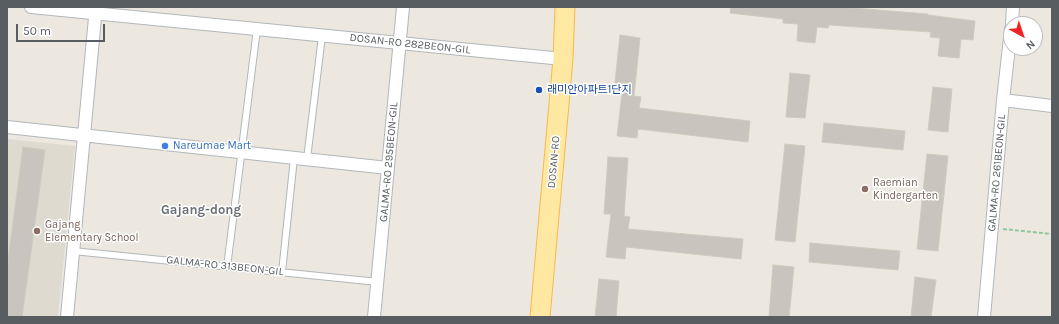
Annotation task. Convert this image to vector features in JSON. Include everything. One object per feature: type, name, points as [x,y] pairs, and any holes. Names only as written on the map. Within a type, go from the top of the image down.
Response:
[{"type":"main road","name":"DOSAN-RO","points":[[540,317],[563,59],[565,7]]},
{"type":"street","name":"DOSAN-RO 282BEON-GIL","points":[[31,7],[96,10],[322,36],[563,59]]},
{"type":"street","name":"GALMA-RO 295BEON-GIL","points":[[374,317],[403,7]]},
{"type":"street","points":[[67,317],[96,10]]},
{"type":"street","name":"GALMA-RO 261BEON-GIL","points":[[984,317],[1008,56]]},
{"type":"street","points":[[1003,100],[1052,106]]},
{"type":"street","points":[[7,127],[388,168]]},
{"type":"lane","points":[[227,267],[257,29]]},
{"type":"lane","points":[[307,159],[322,36]]},
{"type":"lane","points":[[282,272],[294,158]]},
{"type":"lane","name":"GALMA-RO 313BEON-GIL","points":[[73,251],[378,282]]},
{"type":"path","points":[[992,228],[1052,234]]},
{"type":"shaded area","name":"Gajang Elementary School","points":[[7,139],[75,146],[58,317],[7,317]]},
{"type":"building","points":[[731,7],[840,7],[928,14],[975,21],[973,40],[961,39],[959,58],[938,56],[940,38],[930,37],[931,32],[829,25],[828,28],[817,27],[815,43],[797,41],[798,24],[783,23],[783,19],[730,13]]},
{"type":"building","points":[[620,35],[640,38],[634,96],[641,97],[639,108],[750,121],[748,142],[638,129],[637,138],[617,136],[622,93],[614,92]]},
{"type":"building","points":[[790,73],[810,75],[805,118],[786,117]]},
{"type":"building","points":[[933,87],[952,89],[948,132],[928,130]]},
{"type":"building","points":[[824,123],[905,131],[903,150],[822,142]]},
{"type":"building","points":[[785,144],[805,146],[795,242],[775,240]]},
{"type":"building","points":[[23,147],[45,150],[22,317],[7,317],[7,268]]},
{"type":"building","points":[[927,154],[948,156],[938,251],[917,249]]},
{"type":"building","points":[[608,157],[628,158],[624,216],[630,217],[628,229],[743,239],[741,259],[626,247],[625,259],[606,257],[611,214],[604,214]]},
{"type":"building","points":[[810,243],[900,251],[898,270],[809,262]]},
{"type":"building","points":[[773,265],[794,267],[789,317],[769,317]]},
{"type":"building","points":[[915,277],[936,280],[931,317],[911,317]]},
{"type":"building","points":[[599,279],[619,281],[616,317],[595,317]]},
{"type":"place","name":"래미안아파트1단지","points":[[539,90]]},
{"type":"place","name":"Nareumae Mart","points":[[165,146]]},
{"type":"place","name":"Raemian Kindergarten","points":[[865,189]]},
{"type":"place","name":"Gajang Elementary School","points":[[37,231]]},
{"type":"district","name":"Gajang-dong","points":[[201,210]]}]
